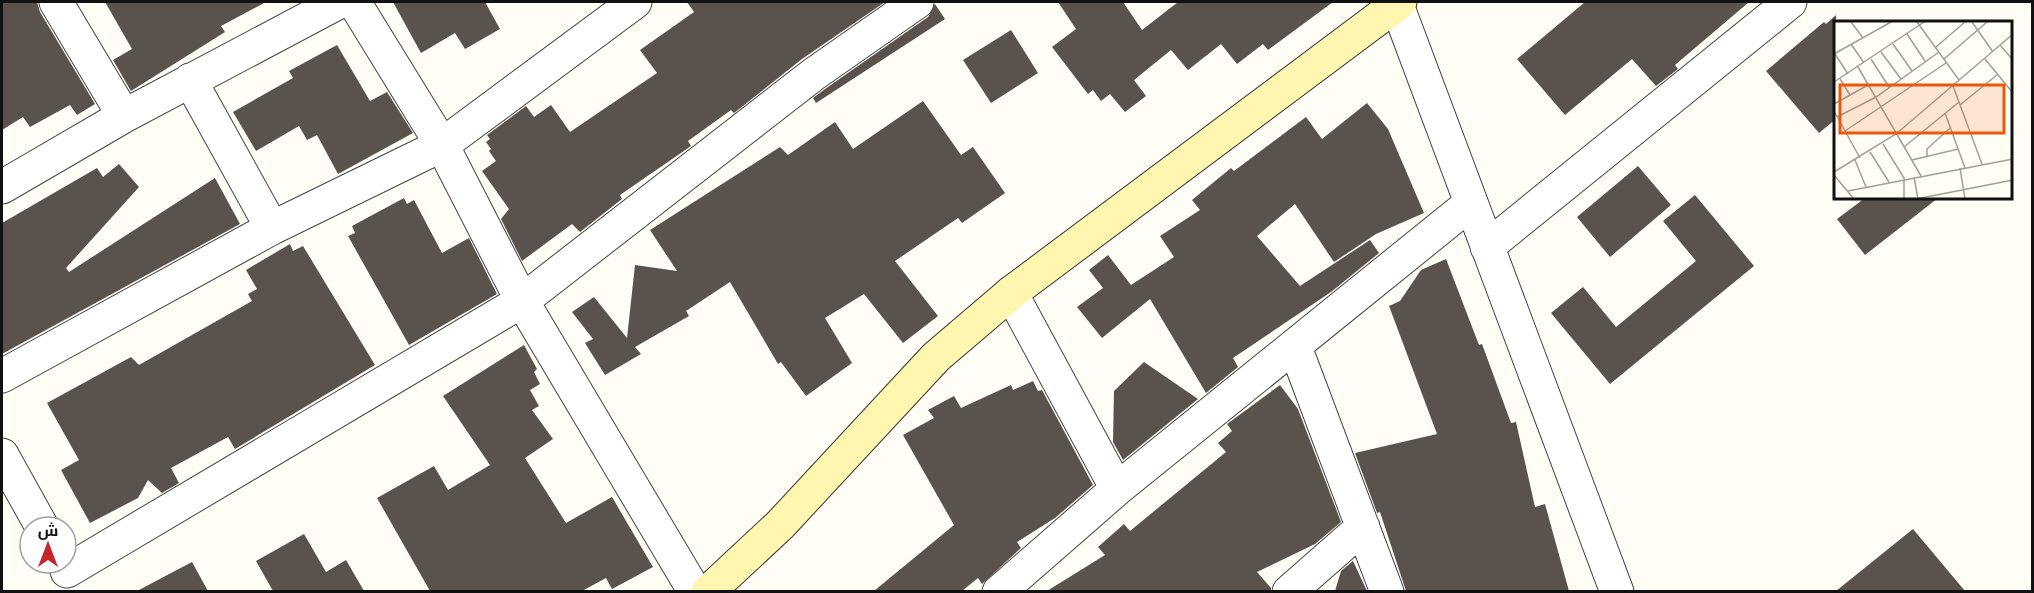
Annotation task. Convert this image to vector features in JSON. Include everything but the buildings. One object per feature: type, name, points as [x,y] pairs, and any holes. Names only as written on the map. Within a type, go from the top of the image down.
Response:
[{"type":"street","points":[[56,2],[124,116]]},
{"type":"street","points":[[2,188],[124,116],[339,2]]},
{"type":"street","points":[[354,2],[442,145],[522,301],[695,591]]},
{"type":"street","points":[[78,570],[522,301],[814,74],[917,2]]},
{"type":"street","points":[[1487,247],[1790,2]]},
{"type":"street","points":[[708,591],[780,525],[936,357],[1011,293],[1399,3],[1487,247],[1617,591]]},
{"type":"street","points":[[2,376],[272,228],[442,145],[617,7]]},
{"type":"street","points":[[190,80],[272,228]]},
{"type":"street","points":[[999,591],[1117,489],[1471,203]]},
{"type":"street","points":[[1011,293],[1117,489]]},
{"type":"street","points":[[1295,346],[1386,591]]},
{"type":"street","points":[[2,455],[35,515]]},
{"type":"street","points":[[1289,591],[1363,527]]}]
